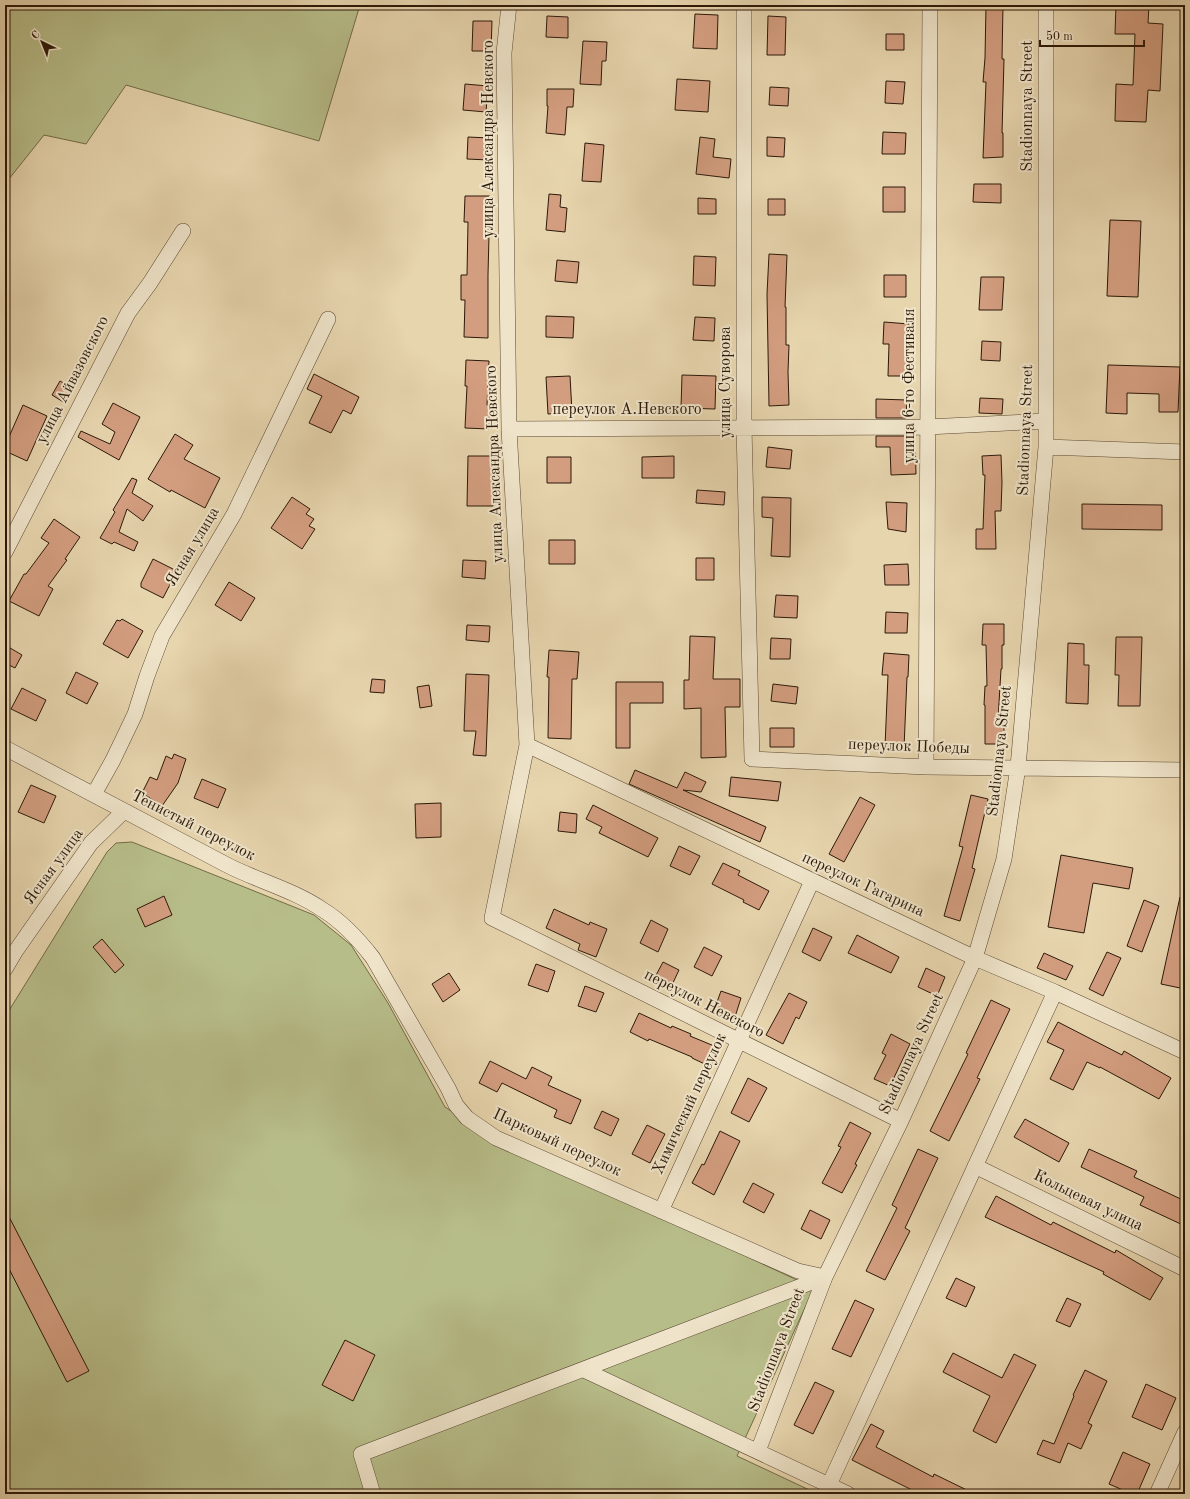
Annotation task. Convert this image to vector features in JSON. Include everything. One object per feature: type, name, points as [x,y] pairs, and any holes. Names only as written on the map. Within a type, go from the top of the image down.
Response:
[{"type":"street","name":"улица Александра Невского","points":[[492,918],[527,745],[509,429],[504,53],[509,5]]},
{"type":"street","name":"улица Суворова","points":[[744,5],[744,428],[752,759]]},
{"type":"street","name":"улица 6-го Фестиваля","points":[[926,767],[930,5]]},
{"type":"street","name":"Stadionnaya Street","points":[[758,1451],[825,1277],[901,1121],[975,958],[1004,859],[1018,767],[1046,447],[1046,5]]},
{"type":"street","name":"улица Айвазовского","points":[[5,552],[128,313],[150,284],[183,231]]},
{"type":"street","name":"Ясная улица","points":[[94,794],[113,760],[135,714],[162,636],[234,514],[328,319]]},
{"type":"street","name":"переулок А.Невского","points":[[509,429],[927,427],[1046,421]]},
{"type":"street","points":[[1046,447],[1185,452]]},
{"type":"street","name":"переулок Гагарина","points":[[527,745],[975,958],[1055,992],[1185,1052]]},
{"type":"street","name":"Тенистый переулок","points":[[5,748],[232,867],[306,900],[342,924],[360,941]]},
{"type":"street","name":"переулок Победы","points":[[752,759],[926,767],[1185,770]]},
{"type":"street","name":"Ясная улица","points":[[5,969],[24,939],[91,843],[124,811]]},
{"type":"street","name":"Химический переулок","points":[[661,1211],[812,881]]},
{"type":"street","name":"переулок Невского","points":[[492,918],[901,1121]]},
{"type":"street","name":"Парковый переулок","points":[[360,941],[373,958],[448,1088],[456,1105],[467,1118],[496,1138],[798,1271],[825,1277]]},
{"type":"street","points":[[829,1485],[1055,992]]},
{"type":"street","name":"Кольцевая улица","points":[[975,1166],[1185,1269]]},
{"type":"street","points":[[373,1494],[361,1454],[825,1277]]},
{"type":"street","points":[[584,1370],[848,1494]]},
{"type":"street","points":[[1157,1494],[1185,1432]]},
{"type":"green space","points":[[5,5],[360,5],[319,141],[126,85],[86,144],[44,135],[5,184]]},
{"type":"green space","points":[[132,842],[314,915],[351,945],[388,1003],[445,1107],[494,1138],[814,1288],[737,1456],[818,1494],[5,1494],[5,1017],[107,852],[116,843]]},
{"type":"building","points":[[986,5],[1003,5],[1003,157],[983,158],[986,82],[983,82]]},
{"type":"building","points":[[1116,5],[1149,5],[1148,23],[1163,24],[1160,91],[1148,90],[1146,122],[1115,121],[1116,84],[1133,85],[1135,34],[1115,34]]},
{"type":"building","points":[[695,14],[718,15],[717,49],[693,48]]},
{"type":"building","points":[[547,16],[568,17],[568,38],[546,37]]},
{"type":"building","points":[[768,16],[786,17],[785,55],[767,55]]},
{"type":"building","points":[[473,21],[492,21],[491,51],[472,51]]},
{"type":"building","points":[[886,34],[904,34],[904,50],[886,50]]},
{"type":"building","points":[[583,41],[607,42],[606,61],[602,61],[601,85],[580,84]]},
{"type":"building","points":[[677,79],[710,81],[708,112],[675,110]]},
{"type":"building","points":[[886,81],[905,82],[903,104],[885,103]]},
{"type":"building","points":[[465,84],[488,86],[486,112],[463,110]]},
{"type":"building","points":[[770,87],[789,88],[788,106],[769,105]]},
{"type":"building","points":[[547,89],[574,89],[573,107],[567,107],[565,135],[546,133],[548,106]]},
{"type":"building","points":[[883,132],[906,133],[905,154],[882,154]]},
{"type":"building","points":[[468,137],[490,138],[489,160],[467,159]]},
{"type":"building","points":[[700,137],[715,139],[713,157],[731,159],[729,178],[696,174]]},
{"type":"building","points":[[767,137],[785,138],[784,157],[767,156]]},
{"type":"building","points":[[585,143],[604,145],[601,182],[582,181]]},
{"type":"building","points":[[974,184],[1001,184],[1001,203],[973,202]]},
{"type":"building","points":[[883,187],[905,187],[905,212],[883,212]]},
{"type":"building","points":[[549,194],[561,195],[560,207],[567,208],[565,232],[546,230]]},
{"type":"building","points":[[465,196],[490,196],[488,338],[464,337],[465,300],[461,300],[461,275],[467,275],[468,222],[464,222]]},
{"type":"building","points":[[698,198],[716,199],[716,214],[698,214]]},
{"type":"building","points":[[768,199],[785,199],[785,215],[768,215]]},
{"type":"building","points":[[1110,220],[1141,221],[1138,297],[1107,296]]},
{"type":"building","points":[[769,254],[787,255],[785,307],[786,345],[789,345],[789,405],[769,406],[767,294]]},
{"type":"building","points":[[694,256],[716,257],[715,286],[693,285]]},
{"type":"building","points":[[557,260],[579,262],[577,283],[555,281]]},
{"type":"building","points":[[884,275],[906,275],[906,297],[884,297]]},
{"type":"building","points":[[981,277],[1004,277],[1002,310],[979,310]]},
{"type":"building","points":[[546,316],[574,317],[573,338],[546,337]]},
{"type":"building","points":[[695,317],[715,318],[714,341],[693,340]]},
{"type":"building","points":[[884,322],[909,324],[906,376],[888,376],[889,344],[883,344]]},
{"type":"building","points":[[982,341],[1001,342],[1000,361],[981,360]]},
{"type":"building","points":[[466,360],[489,361],[487,405],[490,405],[489,429],[465,428],[467,386],[465,386]]},
{"type":"building","points":[[1108,365],[1180,367],[1178,412],[1159,412],[1159,394],[1127,393],[1127,414],[1106,413]]},
{"type":"building","points":[[314,374],[359,397],[351,414],[343,410],[331,433],[309,423],[322,396],[307,389]]},
{"type":"building","points":[[682,375],[716,376],[715,409],[681,408]]},
{"type":"building","points":[[570,376],[572,412],[548,414],[546,377]]},
{"type":"building","points":[[60,381],[74,389],[65,403],[52,395]]},
{"type":"building","points":[[980,398],[1003,399],[1002,414],[979,413]]},
{"type":"building","points":[[876,399],[907,400],[906,418],[876,418]]},
{"type":"building","points":[[113,403],[140,417],[119,460],[78,437],[81,431],[110,444],[115,432],[102,424]]},
{"type":"building","points":[[23,405],[47,416],[27,461],[5,451],[5,446]]},
{"type":"building","points":[[175,434],[193,445],[184,459],[220,478],[205,508],[171,490],[170,492],[148,479]]},
{"type":"building","points":[[876,436],[915,436],[916,474],[891,475],[890,447],[876,447]]},
{"type":"building","points":[[768,447],[792,450],[790,469],[766,467]]},
{"type":"building","points":[[1001,455],[1001,511],[995,511],[996,549],[976,549],[976,529],[983,529],[985,475],[983,475],[982,456]]},
{"type":"building","points":[[468,456],[494,456],[493,506],[467,506]]},
{"type":"building","points":[[674,456],[674,478],[642,478],[642,457]]},
{"type":"building","points":[[547,457],[571,457],[571,483],[547,483]]},
{"type":"building","points":[[132,478],[137,480],[132,493],[153,506],[143,521],[127,509],[119,532],[138,542],[134,551],[114,542],[112,544],[100,538],[115,512],[113,510]]},
{"type":"building","points":[[697,490],[725,492],[724,505],[696,503]]},
{"type":"building","points":[[292,497],[310,509],[306,514],[314,519],[309,526],[315,529],[302,549],[271,528]]},
{"type":"building","points":[[762,497],[791,498],[790,557],[771,556],[773,518],[762,517]]},
{"type":"building","points":[[886,502],[907,503],[906,532],[888,529]]},
{"type":"building","points":[[1082,504],[1162,505],[1162,530],[1082,529]]},
{"type":"building","points":[[54,519],[80,537],[65,559],[67,560],[48,586],[53,589],[39,616],[9,601],[24,574],[26,574],[49,543],[41,538]]},
{"type":"building","points":[[549,540],[575,540],[575,564],[549,564]]},
{"type":"building","points":[[696,558],[714,558],[714,580],[696,580]]},
{"type":"building","points":[[153,559],[177,571],[163,598],[141,587],[141,583]]},
{"type":"building","points":[[463,560],[486,561],[485,579],[462,577]]},
{"type":"building","points":[[908,564],[909,585],[885,585],[884,565]]},
{"type":"building","points":[[229,582],[255,598],[241,621],[215,605]]},
{"type":"building","points":[[776,595],[798,596],[797,618],[774,617]]},
{"type":"building","points":[[886,612],[908,613],[907,633],[885,633]]},
{"type":"building","points":[[122,619],[143,631],[128,658],[103,644],[117,620],[120,621]]},
{"type":"building","points":[[983,624],[1004,624],[1004,645],[1002,645],[1002,669],[998,720],[1004,720],[1004,744],[985,744],[984,705],[985,686],[987,686],[986,645],[982,645]]},
{"type":"building","points":[[467,625],[490,626],[489,642],[466,640]]},
{"type":"building","points":[[690,636],[715,637],[713,679],[740,679],[740,707],[725,707],[726,757],[701,758],[701,708],[684,709],[684,680],[689,680]]},
{"type":"building","points":[[1116,637],[1142,637],[1140,706],[1118,706],[1119,675],[1115,675]]},
{"type":"building","points":[[771,638],[791,639],[790,659],[770,659]]},
{"type":"building","points":[[1068,643],[1084,644],[1084,665],[1089,665],[1088,704],[1066,703]]},
{"type":"building","points":[[5,645],[22,655],[15,668],[5,663]]},
{"type":"building","points":[[549,650],[579,652],[577,679],[572,679],[571,739],[548,738],[549,677],[547,677]]},
{"type":"building","points":[[884,653],[909,655],[904,748],[885,747],[888,675],[882,675]]},
{"type":"building","points":[[76,672],[98,683],[87,704],[66,693]]},
{"type":"building","points":[[466,674],[489,675],[486,756],[473,755],[476,731],[464,731]]},
{"type":"building","points":[[372,679],[385,680],[384,693],[370,692]]},
{"type":"building","points":[[616,682],[663,682],[663,703],[630,703],[630,748],[616,748]]},
{"type":"building","points":[[773,684],[798,687],[796,704],[771,701]]},
{"type":"building","points":[[429,685],[432,706],[420,708],[417,687]]},
{"type":"building","points":[[22,688],[46,700],[36,721],[11,709]]},
{"type":"building","points":[[770,728],[794,728],[794,747],[770,747]]},
{"type":"building","points":[[174,754],[186,759],[178,783],[162,806],[142,793],[150,777],[157,780],[166,756],[172,759]]},
{"type":"building","points":[[635,770],[677,788],[685,772],[706,782],[701,792],[683,790],[766,827],[760,842],[629,784]]},
{"type":"building","points":[[731,777],[781,782],[778,801],[729,796]]},
{"type":"building","points":[[202,779],[226,789],[218,808],[194,798]]},
{"type":"building","points":[[31,785],[56,796],[44,823],[18,812]]},
{"type":"building","points":[[971,795],[988,799],[972,868],[975,869],[960,921],[944,916],[963,847],[959,846]]},
{"type":"building","points":[[860,797],[875,805],[844,862],[829,854]]},
{"type":"building","points":[[441,803],[441,837],[416,838],[415,804]]},
{"type":"building","points":[[593,805],[658,838],[648,857],[599,833],[602,827],[586,819]]},
{"type":"building","points":[[560,812],[577,814],[576,833],[558,831]]},
{"type":"building","points":[[679,846],[700,856],[690,875],[670,866]]},
{"type":"building","points":[[1061,855],[1133,868],[1129,889],[1093,883],[1084,933],[1048,927]]},
{"type":"building","points":[[723,863],[740,871],[738,875],[769,891],[759,910],[743,902],[744,900],[712,884]]},
{"type":"building","points":[[164,896],[172,915],[145,927],[137,909]]},
{"type":"building","points":[[1180,897],[1185,898],[1185,989],[1161,984]]},
{"type":"building","points":[[1144,900],[1159,906],[1142,952],[1127,946]]},
{"type":"building","points":[[554,909],[589,925],[590,922],[607,929],[596,957],[578,950],[580,944],[546,928]]},
{"type":"building","points":[[651,920],[668,929],[658,952],[640,943]]},
{"type":"building","points":[[813,928],[832,937],[820,961],[802,952]]},
{"type":"building","points":[[857,935],[899,957],[891,973],[848,953]]},
{"type":"building","points":[[102,939],[124,965],[115,973],[93,947]]},
{"type":"building","points":[[704,947],[722,956],[712,976],[694,967]]},
{"type":"building","points":[[1107,952],[1121,958],[1103,996],[1089,989]]},
{"type":"building","points":[[1044,953],[1073,966],[1066,980],[1037,968]]},
{"type":"building","points":[[663,962],[679,970],[671,987],[654,979]]},
{"type":"building","points":[[536,964],[555,971],[548,992],[528,985]]},
{"type":"building","points":[[926,968],[945,977],[937,996],[918,987]]},
{"type":"building","points":[[449,973],[460,990],[443,1002],[432,984]]},
{"type":"building","points":[[585,986],[604,993],[596,1012],[578,1006]]},
{"type":"building","points":[[721,991],[741,998],[734,1020],[713,1013]]},
{"type":"building","points":[[789,993],[807,1002],[799,1019],[796,1017],[783,1044],[766,1035]]},
{"type":"building","points":[[991,1000],[1010,1009],[977,1078],[980,1079],[949,1141],[930,1131],[968,1054],[966,1053]]},
{"type":"building","points":[[639,1013],[671,1028],[672,1026],[691,1034],[690,1036],[719,1048],[711,1067],[692,1057],[649,1039],[648,1041],[630,1032]]},
{"type":"building","points":[[1058,1022],[1122,1055],[1124,1051],[1171,1078],[1159,1099],[1100,1067],[1087,1062],[1073,1090],[1050,1079],[1064,1050],[1047,1042]]},
{"type":"building","points":[[891,1034],[910,1044],[890,1086],[874,1079],[886,1055],[882,1053]]},
{"type":"building","points":[[490,1061],[526,1079],[532,1067],[552,1077],[548,1085],[581,1100],[571,1124],[554,1117],[557,1110],[502,1083],[497,1092],[479,1083]]},
{"type":"building","points":[[748,1078],[767,1088],[749,1122],[731,1113]]},
{"type":"building","points":[[602,1111],[619,1119],[611,1136],[594,1128]]},
{"type":"building","points":[[1025,1119],[1069,1143],[1059,1162],[1014,1137]]},
{"type":"building","points":[[850,1122],[871,1133],[855,1164],[857,1165],[842,1193],[822,1183],[841,1147],[838,1146]]},
{"type":"building","points":[[647,1125],[665,1134],[650,1163],[632,1154]]},
{"type":"building","points":[[720,1131],[740,1141],[714,1195],[692,1183],[702,1164],[704,1165]]},
{"type":"building","points":[[918,1149],[938,1158],[905,1228],[910,1231],[885,1280],[866,1271],[897,1208],[892,1205]]},
{"type":"building","points":[[1089,1149],[1137,1171],[1134,1177],[1185,1201],[1185,1226],[1140,1205],[1144,1197],[1081,1167]]},
{"type":"building","points":[[753,1183],[774,1194],[764,1213],[743,1202]]},
{"type":"building","points":[[996,1196],[1051,1225],[1053,1222],[1115,1253],[1116,1250],[1163,1278],[1150,1300],[1103,1274],[1104,1272],[985,1217]]},
{"type":"building","points":[[5,1209],[89,1371],[67,1382],[5,1261]]},
{"type":"building","points":[[810,1210],[830,1220],[821,1239],[801,1229]]},
{"type":"building","points":[[956,1278],[975,1287],[966,1307],[946,1298]]},
{"type":"building","points":[[1067,1298],[1081,1304],[1070,1327],[1056,1321]]},
{"type":"building","points":[[855,1300],[874,1309],[851,1357],[832,1349]]},
{"type":"building","points":[[345,1340],[375,1355],[353,1401],[322,1385]]},
{"type":"building","points":[[953,1353],[1002,1378],[1014,1354],[1036,1365],[996,1443],[973,1431],[990,1396],[943,1372]]},
{"type":"building","points":[[1085,1370],[1107,1381],[1088,1423],[1092,1425],[1081,1449],[1068,1443],[1060,1463],[1037,1454],[1043,1440],[1054,1444],[1074,1396],[1073,1395]]},
{"type":"building","points":[[815,1382],[834,1391],[813,1434],[794,1425]]},
{"type":"building","points":[[1146,1384],[1176,1398],[1162,1430],[1132,1417]]},
{"type":"building","points":[[871,1424],[884,1431],[876,1447],[933,1477],[934,1474],[975,1494],[920,1494],[852,1460]]},
{"type":"building","points":[[1123,1452],[1150,1464],[1137,1494],[1132,1494],[1109,1484]]}]
